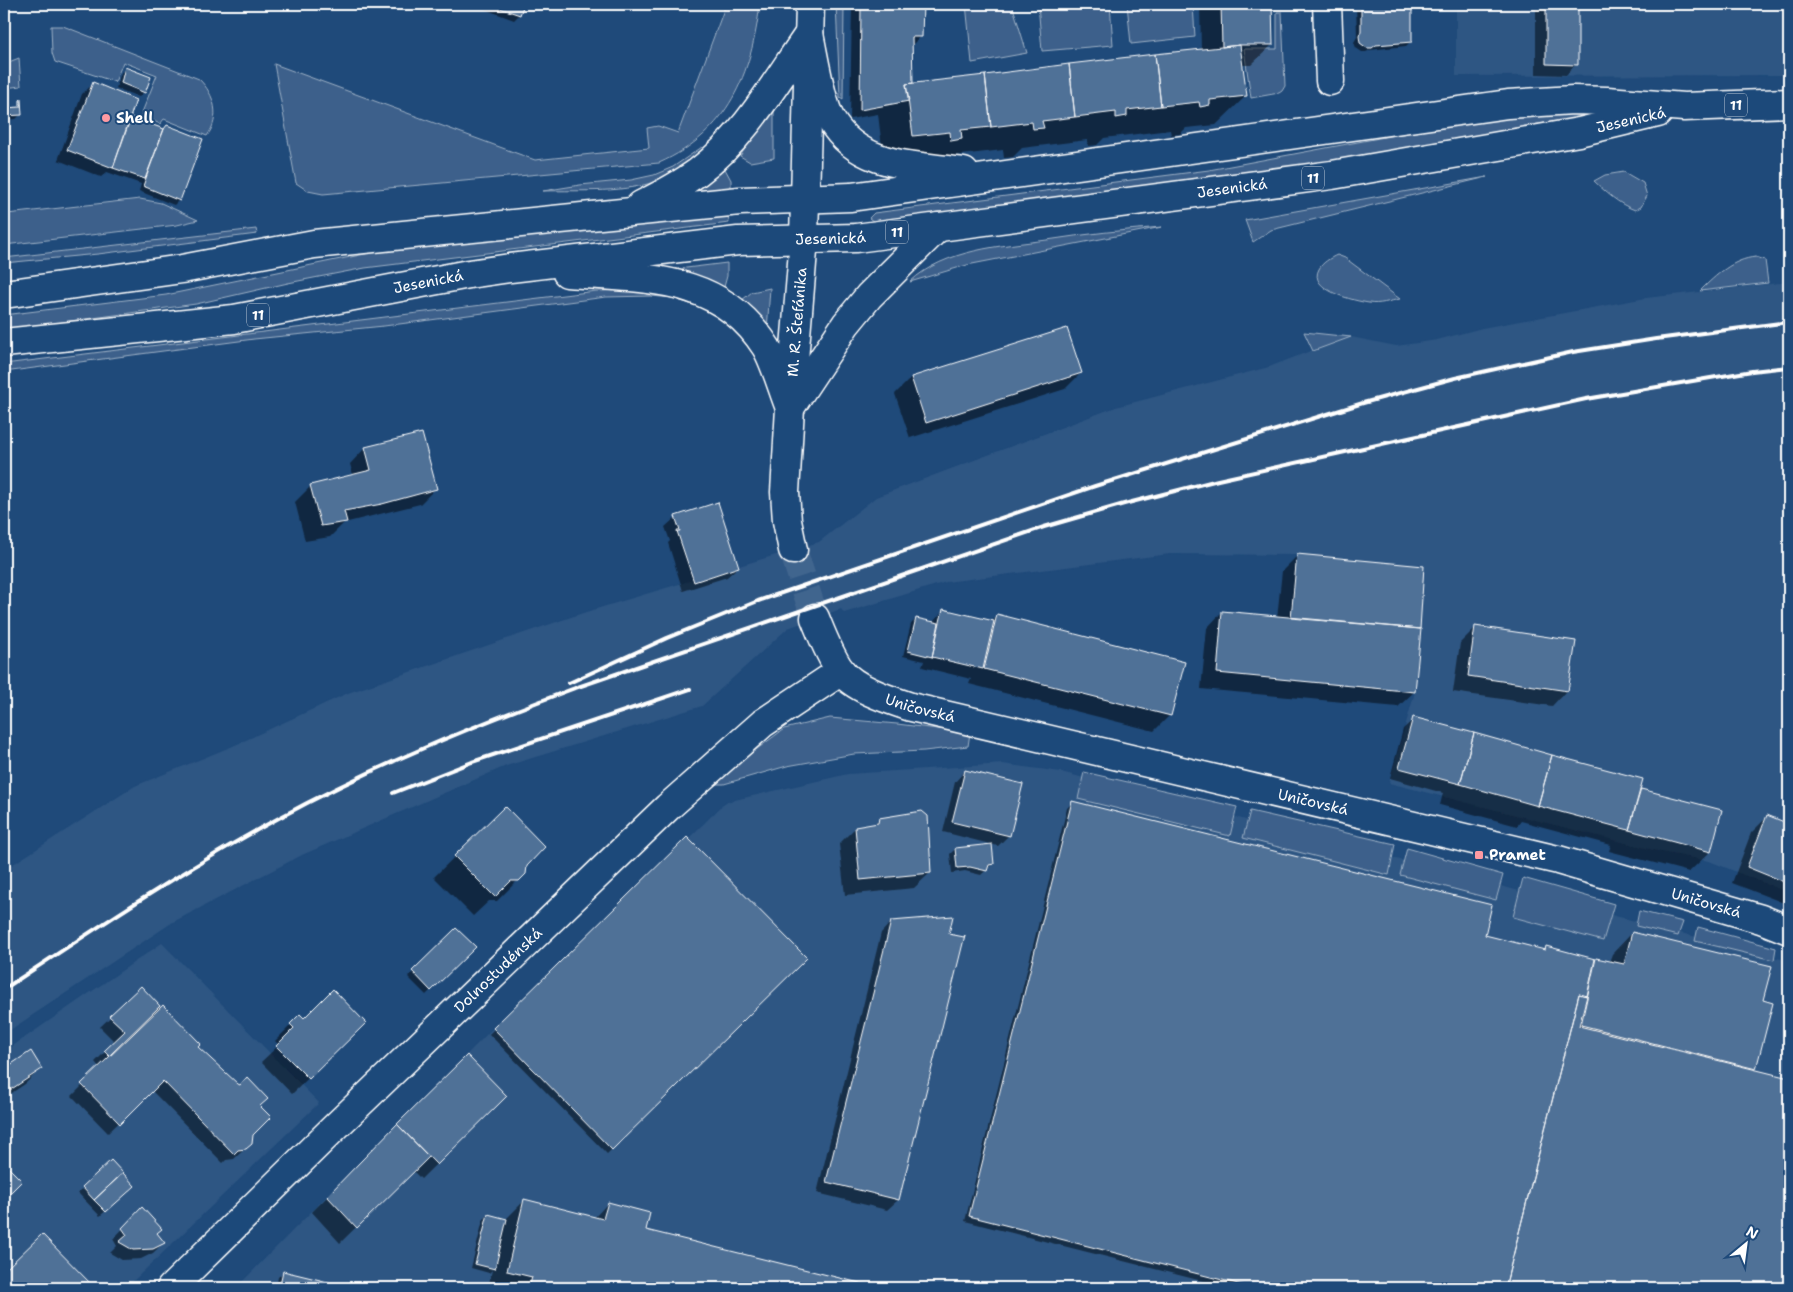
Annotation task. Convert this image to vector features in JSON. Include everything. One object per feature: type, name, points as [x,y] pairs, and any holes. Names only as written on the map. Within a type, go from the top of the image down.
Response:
[{"type":"main road","name":"M. R. Štefánika","points":[[794,550],[787,521],[785,492],[804,239],[810,4]]},
{"type":"main road","points":[[1326,4],[1330,81]]},
{"type":"main road","points":[[809,34],[824,101],[830,119],[843,136],[859,150],[876,158],[891,162],[996,176]]},
{"type":"main road","points":[[628,212],[672,189],[698,172],[721,152],[749,120],[809,34]]},
{"type":"main road","name":"Jesenická","points":[[11,291],[182,269],[314,244],[740,201],[852,197],[1508,104],[1581,100],[1684,107],[1789,103]]},
{"type":"main road","name":"Jesenická","points":[[4,343],[234,319],[510,268],[738,240],[856,238],[1332,175],[1580,132],[1684,107]]},
{"type":"main road","points":[[790,408],[846,324],[869,296],[938,227]]},
{"type":"main road","points":[[510,268],[646,279],[674,283],[703,292],[726,304],[746,321],[766,348],[790,408]]},
{"type":"main road","points":[[815,618],[841,671]]},
{"type":"main road","name":"Uničovská","points":[[841,671],[861,687],[884,698],[911,707],[1558,860],[1761,919],[1789,930]]},
{"type":"main road","name":"Dolnostudénská","points":[[171,1288],[332,1130],[668,807],[763,723],[841,671]]},
{"type":"shaded area","points":[[726,4],[760,4],[756,30],[743,77],[719,118],[703,135],[683,150],[659,163],[323,194],[308,191],[296,183],[274,64],[535,160],[649,148],[647,128],[658,126],[678,133]]},
{"type":"shaded area","points":[[836,4],[844,4],[843,99],[840,97]]},
{"type":"shaded area","points":[[966,4],[1012,4],[1027,53],[972,63]]},
{"type":"shaded area","points":[[1038,4],[1110,4],[1113,45],[1042,51]]},
{"type":"shaded area","points":[[1127,4],[1193,4],[1195,37],[1131,44]]},
{"type":"shaded area","points":[[1456,4],[1789,4],[1789,75],[1456,76]]},
{"type":"shaded area","points":[[1277,12],[1282,12],[1285,86],[1279,93],[1251,98],[1244,49],[1277,49]]},
{"type":"shaded area","points":[[51,26],[63,26],[199,79],[209,92],[214,106],[214,121],[207,136],[164,119],[160,124],[141,115],[157,75],[123,62],[115,82],[55,62],[52,53]]},
{"type":"shaded area","points":[[19,58],[21,86],[4,88],[4,64]]},
{"type":"shaded area","points":[[774,107],[774,158],[750,162],[740,156]]},
{"type":"shaded area","points":[[1594,112],[1595,116],[1524,126],[1370,158],[874,222],[869,218],[874,213],[1209,170],[1427,129],[1521,116]]},
{"type":"shaded area","points":[[702,147],[706,151],[702,156],[667,177],[648,184],[604,190],[543,191],[631,180],[654,175],[673,167]]},
{"type":"shaded area","points":[[724,167],[731,180],[731,194],[688,195]]},
{"type":"shaded area","points":[[1624,172],[1643,183],[1647,196],[1641,207],[1635,210],[1618,201],[1594,181],[1605,175]]},
{"type":"shaded area","points":[[1487,177],[1271,230],[1253,242],[1245,220]]},
{"type":"shaded area","points":[[4,182],[7,214],[140,199],[161,203],[198,220],[177,225],[4,245]]},
{"type":"shaded area","points":[[728,214],[729,223],[365,268],[196,304],[4,330],[4,315],[166,295],[370,253]]},
{"type":"shaded area","points":[[1162,227],[967,265],[910,282],[940,262],[993,247]]},
{"type":"shaded area","points":[[256,229],[257,234],[98,254],[4,263],[4,258]]},
{"type":"shaded area","points":[[1337,255],[1345,258],[1400,299],[1381,303],[1369,303],[1344,297],[1326,288],[1320,283],[1317,276],[1319,269],[1326,261]]},
{"type":"shaded area","points":[[1756,257],[1765,260],[1768,283],[1700,291],[1732,264]]},
{"type":"shaded area","points":[[727,263],[727,276],[724,287],[678,269]]},
{"type":"shaded area","points":[[1789,282],[1789,893],[1709,861],[1661,852],[1389,783],[1415,692],[1217,673],[1222,611],[1291,617],[1297,555],[1170,554],[946,582],[844,613],[841,609],[788,628],[702,706],[506,766],[302,855],[173,922],[4,1034],[4,870],[135,786],[233,746],[348,693],[586,612],[819,542],[876,497],[1116,407],[1269,367],[1339,340],[1351,337],[1396,346],[1437,340],[1482,328],[1646,298]]},
{"type":"shaded area","points":[[770,288],[767,331],[742,300],[752,292]]},
{"type":"shaded area","points":[[642,290],[675,294],[705,305],[651,296],[606,297],[384,326],[254,339],[4,372],[4,364],[596,291]]},
{"type":"shaded area","points":[[1304,332],[1351,337],[1313,351]]},
{"type":"shaded area","points":[[830,718],[970,733],[968,746],[924,751],[854,754],[787,766],[724,784],[710,784],[784,729]]},
{"type":"shaded area","points":[[1003,764],[1061,772],[1789,961],[1789,1288],[236,1288],[494,1027],[726,802],[848,774]]},
{"type":"shaded area","points":[[1084,772],[1237,807],[1230,836],[1078,799]]},
{"type":"shaded area","points":[[1250,811],[1395,844],[1389,875],[1243,838]]},
{"type":"shaded area","points":[[1407,848],[1503,875],[1496,900],[1400,875]]},
{"type":"shaded area","points":[[1523,878],[1614,904],[1603,941],[1513,917]]},
{"type":"shaded area","points":[[1639,911],[1683,922],[1678,936],[1636,926]]},
{"type":"shaded area","points":[[1698,927],[1776,948],[1774,960],[1695,941]]},
{"type":"shaded area","points":[[162,943],[319,1103],[126,1288],[4,1288],[4,1052]]},
{"type":"building","points":[[488,4],[524,4],[520,15]]},
{"type":"building","points":[[861,4],[923,4],[922,37],[912,37],[913,83],[906,84],[909,101],[860,110]]},
{"type":"building","points":[[1221,4],[1272,4],[1273,45],[1222,47]]},
{"type":"building","points":[[1361,4],[1412,4],[1412,42],[1376,45],[1372,48],[1367,48],[1360,43]]},
{"type":"building","points":[[1546,4],[1578,4],[1578,65],[1546,64]]},
{"type":"building","points":[[1240,45],[1247,96],[1210,100],[1210,105],[1200,107],[1199,102],[1161,106],[1155,54]]},
{"type":"building","points":[[1155,54],[1161,106],[1127,110],[1127,116],[1116,118],[1116,112],[1075,117],[1069,64]]},
{"type":"building","points":[[1069,64],[1075,117],[1042,121],[1044,128],[1033,129],[1032,122],[991,127],[985,75]]},
{"type":"building","points":[[125,67],[151,77],[145,93],[121,83]]},
{"type":"building","points":[[985,75],[991,127],[961,130],[962,139],[951,141],[950,132],[913,136],[906,84]]},
{"type":"building","points":[[93,82],[136,100],[113,168],[67,150]]},
{"type":"building","points":[[21,99],[22,115],[4,116],[4,108],[20,107]]},
{"type":"building","points":[[131,117],[164,129],[145,179],[113,168]]},
{"type":"building","points":[[167,125],[203,139],[180,201],[143,186]]},
{"type":"building","points":[[1067,328],[1082,373],[926,423],[911,377]]},
{"type":"building","points":[[422,433],[437,489],[382,504],[344,511],[347,522],[321,526],[310,485],[371,470],[365,447]]},
{"type":"building","points":[[718,502],[739,567],[694,582],[677,531],[680,531],[675,516]]},
{"type":"building","points":[[1297,554],[1424,566],[1420,629],[1291,618]]},
{"type":"building","points":[[943,609],[994,621],[983,669],[932,657]]},
{"type":"building","points":[[1222,611],[1421,629],[1415,692],[1217,673]]},
{"type":"building","points":[[997,614],[1185,662],[1171,716],[984,669]]},
{"type":"building","points":[[916,618],[939,623],[932,657],[908,651]]},
{"type":"building","points":[[1475,626],[1576,641],[1568,691],[1468,676]]},
{"type":"building","points":[[1413,717],[1474,733],[1460,784],[1399,768]]},
{"type":"building","points":[[1474,733],[1552,755],[1538,806],[1460,784]]},
{"type":"building","points":[[1552,755],[1643,779],[1629,830],[1538,806]]},
{"type":"building","points":[[965,770],[1023,784],[1010,836],[952,822]]},
{"type":"building","points":[[1641,789],[1722,810],[1711,852],[1629,830]]},
{"type":"building","points":[[1072,801],[1492,905],[1485,935],[1545,950],[1546,946],[1595,959],[1587,996],[1579,994],[1505,1288],[1254,1288],[969,1216]]},
{"type":"building","points":[[505,806],[545,847],[527,866],[526,874],[519,881],[511,881],[495,897],[454,856]]},
{"type":"building","points":[[922,811],[928,816],[931,873],[860,880],[855,827],[878,823],[879,818]]},
{"type":"building","points":[[1767,815],[1789,824],[1789,884],[1747,867]]},
{"type":"building","points":[[687,837],[807,958],[612,1150],[493,1028]]},
{"type":"building","points":[[992,844],[994,864],[989,865],[987,871],[970,867],[957,868],[955,848]]},
{"type":"building","points":[[953,916],[949,934],[964,937],[965,935],[899,1200],[826,1182],[891,921]]},
{"type":"building","points":[[456,928],[476,947],[431,991],[412,971]]},
{"type":"building","points":[[1632,932],[1772,966],[1763,1000],[1773,1003],[1756,1069],[1581,1025],[1596,958],[1624,964]]},
{"type":"building","points":[[141,986],[160,1006],[109,1056],[104,1051],[125,1031],[109,1016]]},
{"type":"building","points":[[333,989],[366,1023],[309,1079],[276,1046],[294,1028],[290,1024],[300,1014],[304,1018]]},
{"type":"building","points":[[1579,994],[1587,996],[1579,1026],[1789,1078],[1789,1288],[1505,1288]]},
{"type":"building","points":[[163,1005],[201,1044],[198,1047],[238,1084],[240,1085],[247,1077],[268,1099],[260,1106],[271,1117],[253,1135],[252,1144],[246,1149],[238,1150],[234,1154],[163,1081],[120,1124],[81,1084]]},
{"type":"building","points":[[31,1051],[42,1069],[4,1094],[4,1069]]},
{"type":"building","points":[[467,1055],[507,1096],[437,1165],[397,1124]]},
{"type":"building","points":[[397,1124],[429,1157],[357,1228],[327,1196]]},
{"type":"building","points":[[111,1160],[123,1173],[94,1200],[82,1187]]},
{"type":"building","points":[[4,1163],[22,1181],[4,1199]]},
{"type":"building","points":[[123,1173],[135,1186],[106,1212],[94,1200]]},
{"type":"building","points":[[524,1199],[603,1219],[608,1202],[650,1213],[646,1230],[880,1288],[529,1288],[532,1277],[507,1271]]},
{"type":"building","points":[[142,1207],[162,1229],[157,1233],[165,1243],[153,1249],[133,1250],[119,1242],[127,1235],[122,1228]]},
{"type":"building","points":[[488,1214],[507,1219],[495,1269],[475,1264]]},
{"type":"building","points":[[42,1234],[95,1288],[4,1288],[4,1264],[7,1268]]},
{"type":"building","points":[[283,1271],[353,1288],[279,1288]]},
{"type":"tunnel","points":[[793,550],[815,618]]},
{"type":"railway","points":[[569,683],[667,638],[758,601],[1095,486],[1363,403],[1455,378],[1573,352],[1789,322]]},
{"type":"railway","points":[[4,989],[173,880],[313,800],[423,748],[575,688],[1044,527],[1124,504],[1218,480],[1586,399],[1752,371],[1789,367]]},
{"type":"railway","points":[[393,793],[472,762],[690,689]]},
{"type":"place","name":"Shell","points":[[106,118]]},
{"type":"place","name":"Pramet","points":[[1479,855]]}]
